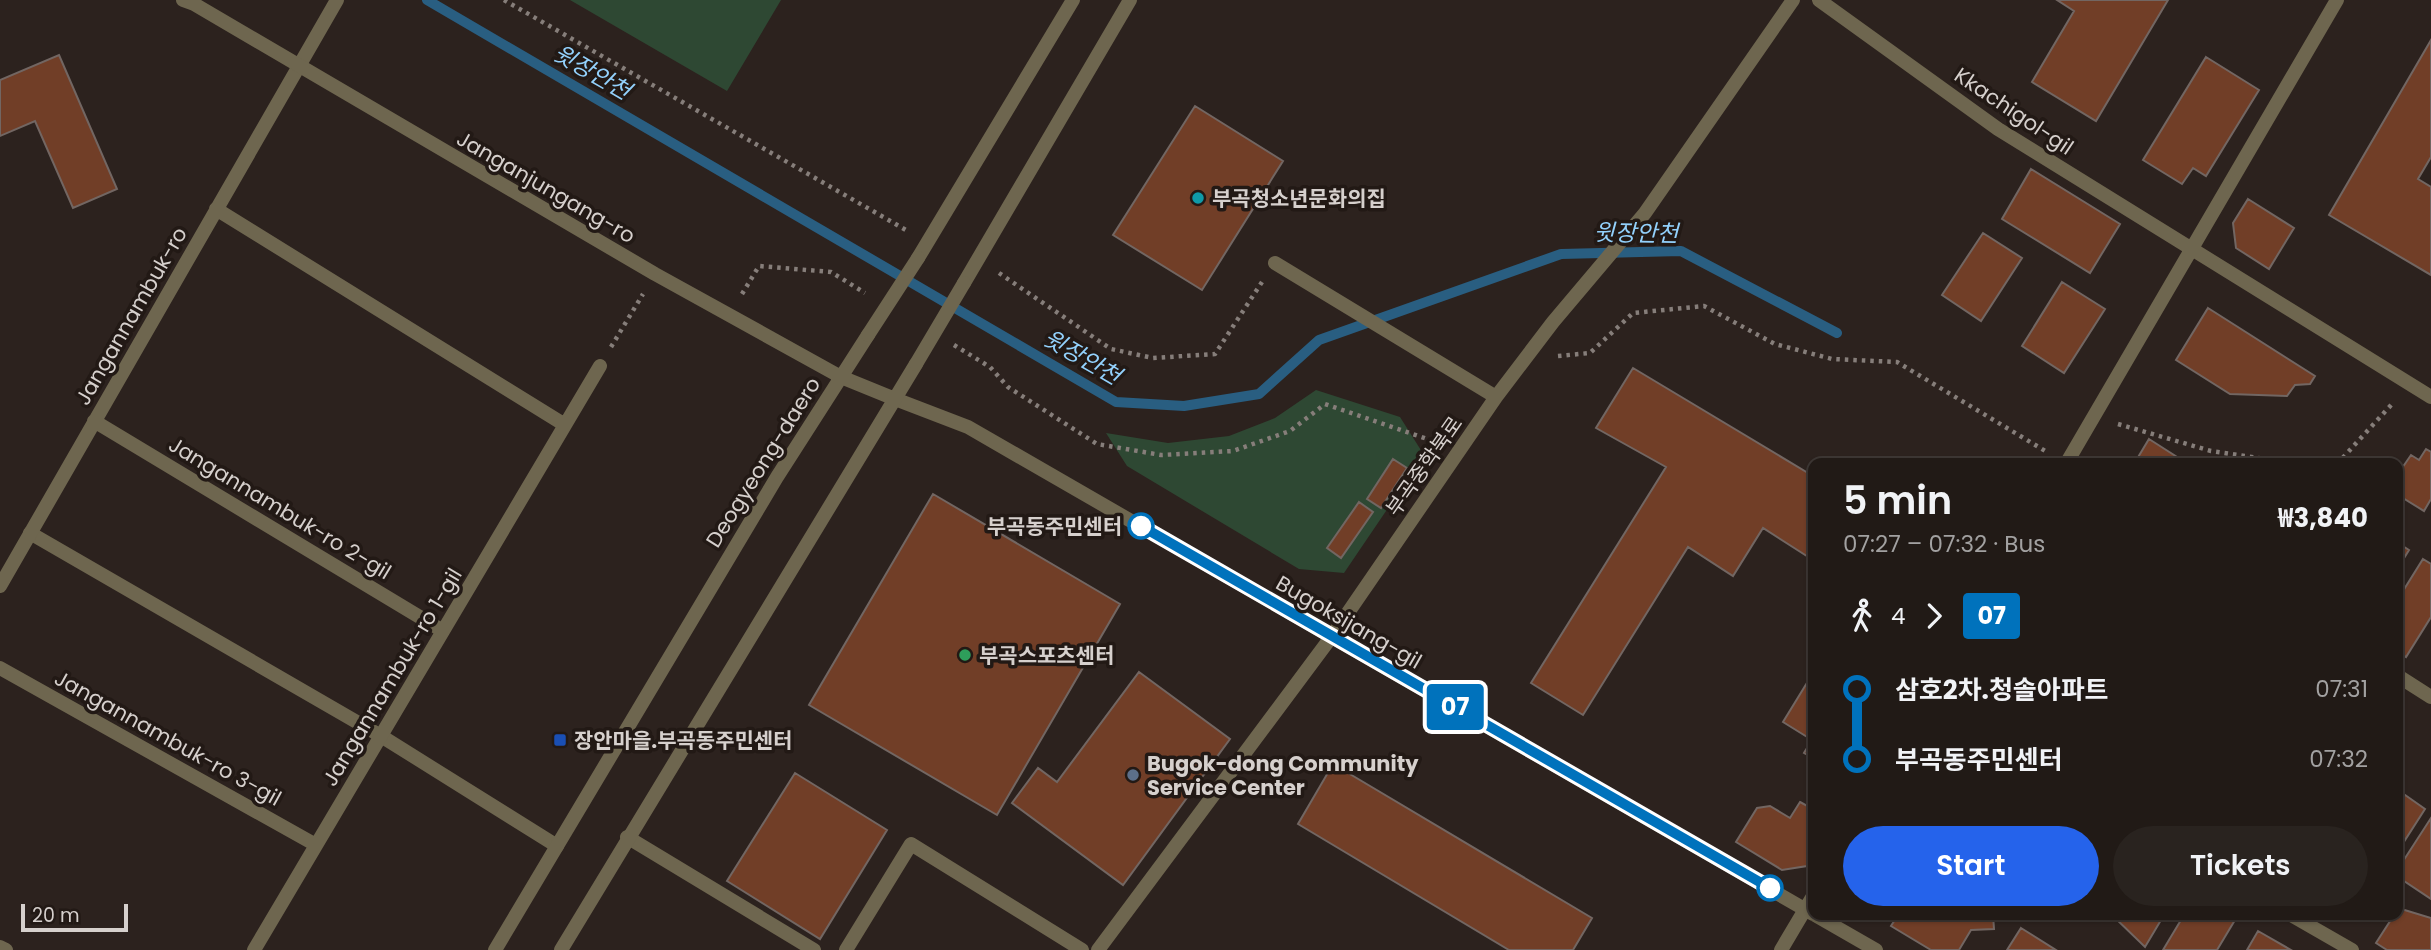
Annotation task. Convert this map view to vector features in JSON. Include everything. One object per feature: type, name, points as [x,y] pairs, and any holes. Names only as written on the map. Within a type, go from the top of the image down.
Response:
[{"type":"street","name":"Janganjungang-ro","points":[[183,0],[655,274],[841,377],[895,399]]},
{"type":"street","name":"Jangannambuk-ro","points":[[0,586],[337,0]]},
{"type":"street","name":"Deogyeong-daero","points":[[495,950],[776,477],[928,243],[1073,0]]},
{"type":"street","points":[[561,950],[627,837],[916,364],[1130,0]]},
{"type":"street","name":"부곡중학북로","points":[[1098,950],[1332,636],[1496,397],[1553,322],[1646,213],[1793,0]]},
{"type":"street","name":"Kkachigol-gil","points":[[1819,0],[1998,129],[2431,397]]},
{"type":"street","points":[[2062,458],[2094,416],[2337,0]]},
{"type":"street","points":[[216,209],[565,425]]},
{"type":"street","points":[[1275,263],[1496,397]]},
{"type":"street","name":"Jangannambuk-ro 1-gil","points":[[254,950],[600,366]]},
{"type":"street","name":"Bugoksijang-gil","points":[[895,399],[968,427],[1808,911]]},
{"type":"street","name":"Jangannambuk-ro 2-gil","points":[[94,421],[443,631]]},
{"type":"street","points":[[30,533],[381,736],[557,846]]},
{"type":"street","name":"Jangannambuk-ro 3-gil","points":[[0,668],[316,845]]},
{"type":"street","points":[[2403,679],[2431,697]]},
{"type":"street","points":[[627,837],[814,950]]},
{"type":"street","points":[[846,950],[911,844],[1082,950]]},
{"type":"street","points":[[1781,950],[1808,917]]},
{"type":"street","name":"Bugoksijang-gil","points":[[1823,920],[1876,950]]},
{"type":"street","points":[[2300,920],[2351,950]]},
{"type":"street","points":[[0,947],[6,950]]},
{"type":"path","points":[[505,0],[928,243]]},
{"type":"path","points":[[978,259],[1111,349],[1153,358],[1215,354],[1275,263]]},
{"type":"path","points":[[729,315],[759,266],[831,272]]},
{"type":"path","points":[[600,366],[655,274]]},
{"type":"path","points":[[1525,359],[1590,353],[1633,313],[1704,306],[1776,344],[1832,359],[1897,362],[2057,458]]},
{"type":"path","points":[[990,367],[1008,387],[1097,444],[1161,455],[1233,451],[1290,431],[1325,404],[1461,451]]},
{"type":"path","points":[[2343,458],[2411,385]]},
{"type":"path","points":[[2094,416],[2211,451],[2258,458]]},
{"type":"green space","points":[[570,0],[781,0],[727,91]]},
{"type":"green space","points":[[1316,390],[1400,417],[1424,455],[1344,573],[1299,569],[1127,466],[1106,433],[1168,443],[1229,436],[1275,418]]},
{"type":"building","points":[[2057,0],[2168,0],[2096,121],[2032,82],[2074,11]]},
{"type":"building","points":[[2431,40],[2431,157],[2418,179],[2431,187],[2431,275],[2329,215]]},
{"type":"building","points":[[59,55],[117,189],[73,208],[35,121],[0,136],[0,80]]},
{"type":"building","points":[[2206,57],[2259,90],[2206,176],[2193,168],[2182,184],[2143,160]]},
{"type":"building","name":"부곡청소년문화의집","points":[[1195,106],[1283,161],[1202,290],[1113,235]]},
{"type":"building","points":[[2031,169],[2120,224],[2090,273],[2002,219]]},
{"type":"building","points":[[2248,199],[2294,228],[2269,269],[2236,248],[2233,223]]},
{"type":"building","points":[[1983,233],[2022,258],[1981,321],[1942,295]]},
{"type":"building","points":[[2062,282],[2105,309],[2064,373],[2022,346]]},
{"type":"building","points":[[2208,308],[2315,376],[2310,384],[2295,385],[2287,396],[2230,394],[2176,360]]},
{"type":"building","points":[[1633,368],[1808,473],[1808,557],[1763,528],[1733,576],[1688,547],[1583,715],[1531,683],[1666,467],[1596,428]]},
{"type":"building","points":[[2149,439],[2179,458],[2138,458]]},
{"type":"building","points":[[2426,449],[2431,452],[2431,499],[2424,511],[2403,498],[2403,467],[2411,455],[2419,460]]},
{"type":"building","points":[[1393,459],[1407,468],[1381,508],[1367,499]]},
{"type":"building","name":"부곡스포츠센터","points":[[933,494],[1120,604],[997,815],[809,705]]},
{"type":"building","points":[[1359,502],[1373,512],[1341,558],[1327,548]]},
{"type":"building","points":[[2403,546],[2409,550],[2403,560]]},
{"type":"building","points":[[2423,559],[2431,564],[2431,617],[2406,657],[2403,655],[2403,591]]},
{"type":"building","name":"Bugok-dong Community Service Center","points":[[1139,672],[1230,739],[1123,885],[1012,803],[1038,768],[1057,782]]},
{"type":"building","points":[[1808,681],[1808,738],[1783,722]]},
{"type":"building","points":[[1333,764],[1592,918],[1573,950],[1509,950],[1298,824]]},
{"type":"building","points":[[795,773],[887,830],[820,939],[727,881]]},
{"type":"building","points":[[2403,794],[2425,809],[2403,843]]},
{"type":"building","points":[[1800,802],[1808,806],[1807,866],[1782,870],[1736,842],[1757,808],[1770,806],[1790,818]]},
{"type":"building","points":[[2431,818],[2431,899],[2403,880],[2403,861]]},
{"type":"building","points":[[2403,910],[2431,918],[2431,950],[2387,950],[2376,943],[2391,920],[2403,920]]},
{"type":"building","points":[[1895,920],[1993,920],[1994,929],[1971,930],[1959,950],[1931,950],[1891,926]]},
{"type":"building","points":[[2117,920],[2161,920],[2145,947]]},
{"type":"building","points":[[2181,920],[2235,920],[2217,950],[2163,950]]},
{"type":"building","points":[[2021,928],[2056,950],[2007,950]]},
{"type":"building","points":[[2258,931],[2291,950],[2247,950]]},
{"type":"waterway","name":"윗장안천","points":[[427,0],[1116,402],[1184,406],[1259,394],[1319,340],[1561,254],[1681,251],[1837,333]]},
{"type":"bus line","name":"07","points":[[1141,526],[1770,888]]},
{"type":"place","name":"부곡청소년문화의집","points":[[1198,198]]},
{"type":"place","name":"부곡동주민센터","points":[[1141,526]]},
{"type":"place","name":"부곡스포츠센터","points":[[965,655]]},
{"type":"place","name":"장안마을.부곡동주민센터","points":[[560,740]]},
{"type":"place","name":"Bugok-dong Community Service Center","points":[[1133,775]]}]
